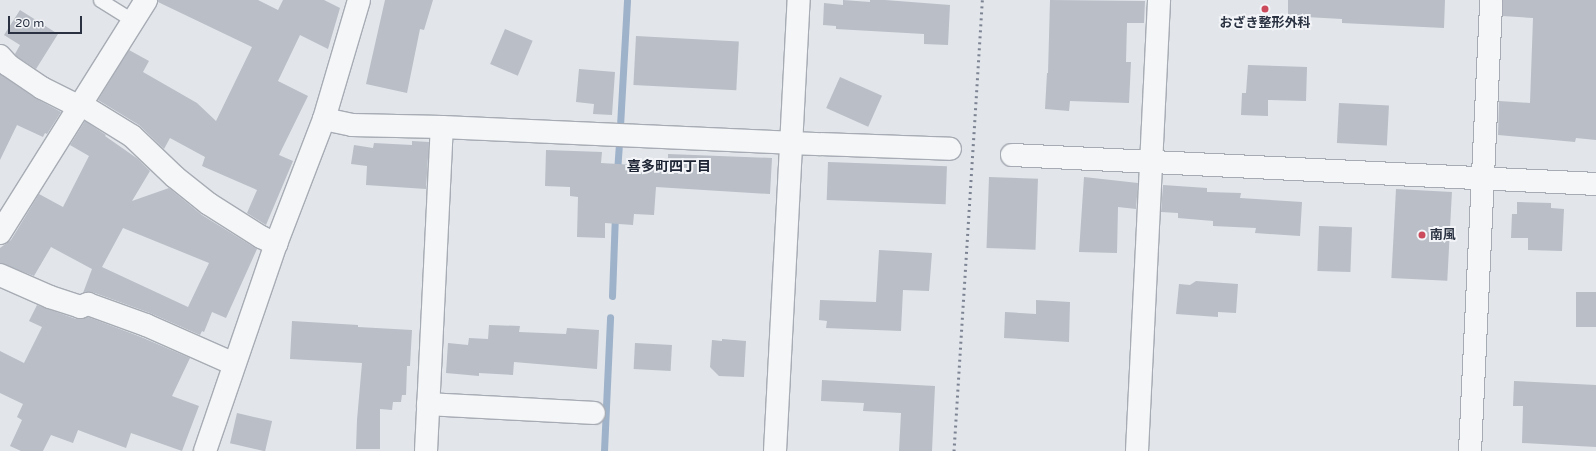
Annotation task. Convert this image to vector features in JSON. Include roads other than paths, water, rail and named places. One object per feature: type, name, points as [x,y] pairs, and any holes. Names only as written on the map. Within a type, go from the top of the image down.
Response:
[{"type":"street","points":[[0,233],[146,0]]},
{"type":"street","points":[[205,451],[276,244],[324,119],[359,0]]},
{"type":"street","points":[[774,451],[799,0]]},
{"type":"street","points":[[1137,451],[1159,0]]},
{"type":"street","points":[[1470,451],[1491,0]]},
{"type":"street","points":[[0,56],[8,65],[42,88],[80,107],[85,107],[132,136],[175,177],[209,204],[261,237],[276,244]]},
{"type":"street","points":[[324,119],[352,125],[442,127],[790,143],[950,148]]},
{"type":"street","points":[[426,451],[442,127]]},
{"type":"street","points":[[1012,155],[1596,184]]},
{"type":"street","points":[[0,275],[50,297],[80,307],[88,304],[146,325],[234,364]]},
{"type":"street","points":[[428,404],[594,412]]},
{"type":"lane","points":[[100,0],[133,20]]},
{"type":"waterway","points":[[620,126],[627,0]]},
{"type":"waterway","points":[[617,172],[619,146]]},
{"type":"waterway","points":[[612,296],[615,215]]},
{"type":"waterway","points":[[604,451],[610,317]]},
{"type":"railway","points":[[954,451],[982,0]]},
{"type":"place","name":"おざき整形外科","points":[[1265,9]]},
{"type":"place","name":"南風","points":[[1422,235]]},
{"type":"district","name":"喜多町四丁目","points":[[669,167]]}]
